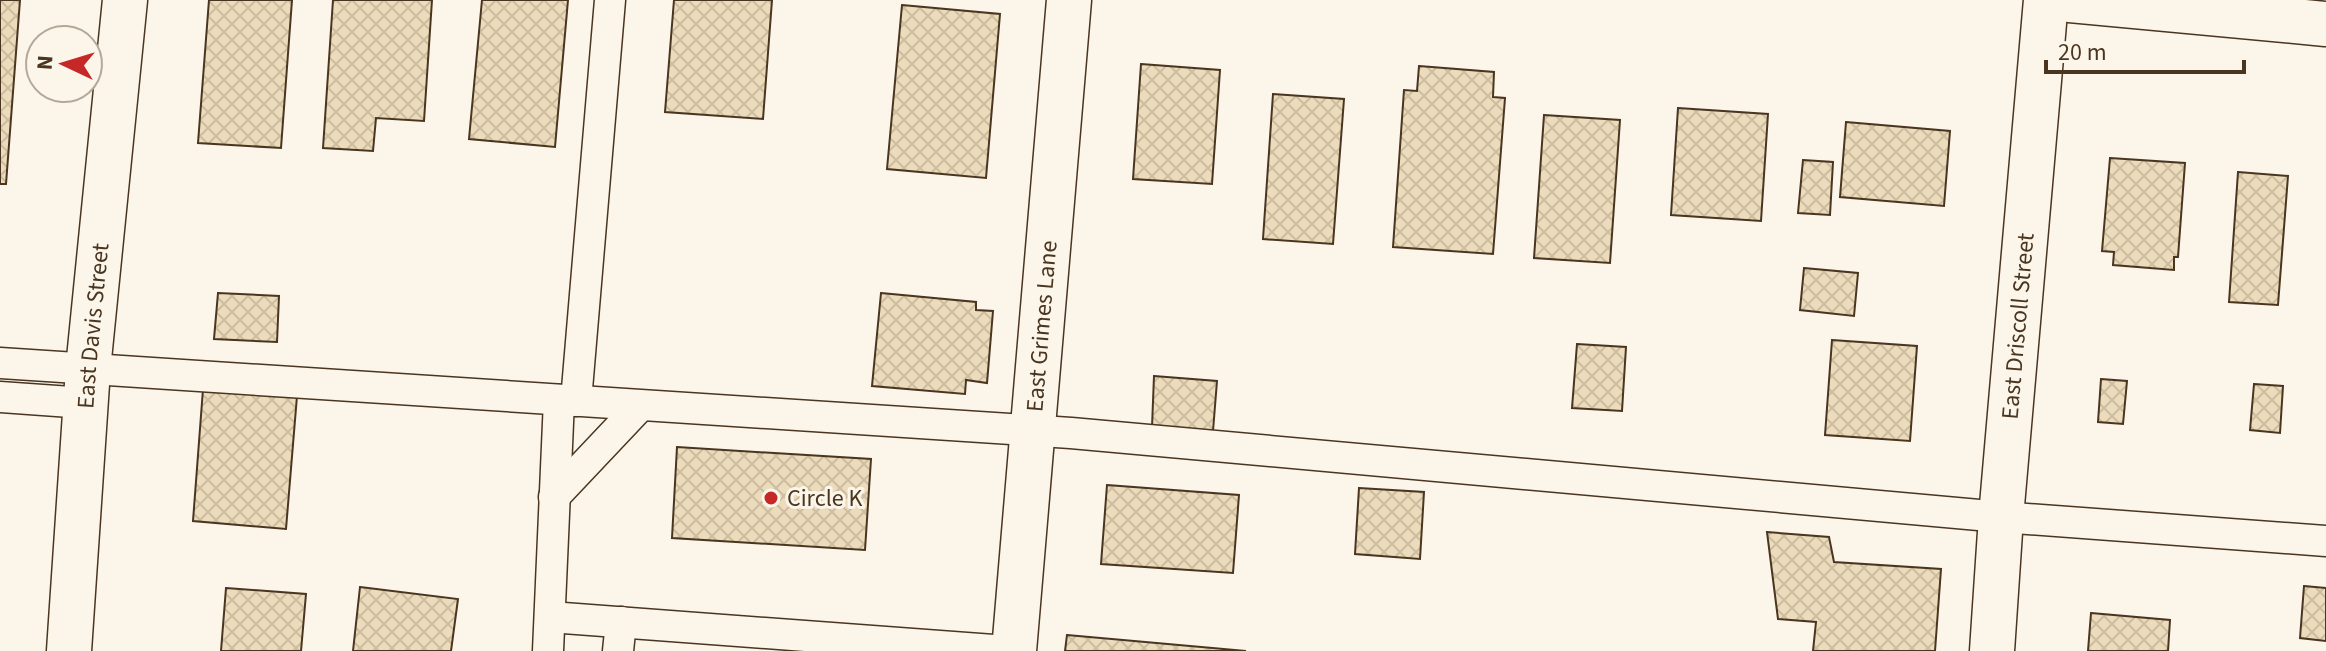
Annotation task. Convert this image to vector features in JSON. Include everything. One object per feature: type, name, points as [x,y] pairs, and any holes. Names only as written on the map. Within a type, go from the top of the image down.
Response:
[{"type":"street","name":"East Davis Street","points":[[69,651],[86,386],[125,0]]},
{"type":"street","name":"East Grimes Lane","points":[[1014,651],[1069,0]]},
{"type":"street","name":"East Driscoll Street","points":[[1992,651],[2046,0]]},
{"type":"street","points":[[2070,0],[2326,24]]},
{"type":"lane","points":[[548,651],[554,497],[568,400],[610,0]]},
{"type":"lane","points":[[0,363],[86,386]]},
{"type":"lane","points":[[0,397],[86,386],[568,400],[1031,431],[2001,517],[2326,541]]},
{"type":"lane","points":[[554,497],[640,406]]},
{"type":"lane","points":[[550,617],[619,637],[1007,651]]},
{"type":"building","points":[[0,0],[20,0],[6,184],[0,184]]},
{"type":"building","points":[[209,0],[292,0],[281,148],[198,143]]},
{"type":"building","points":[[333,0],[432,0],[424,121],[376,118],[373,151],[323,148]]},
{"type":"building","points":[[482,0],[568,0],[555,147],[469,139]]},
{"type":"building","points":[[674,0],[772,0],[763,119],[665,112]]},
{"type":"building","points":[[902,5],[1000,14],[986,178],[887,169]]},
{"type":"building","points":[[1141,64],[1220,70],[1212,184],[1133,179]]},
{"type":"building","points":[[1419,66],[1494,72],[1493,97],[1505,98],[1493,254],[1393,247],[1404,90],[1417,91]]},
{"type":"building","points":[[1273,94],[1344,99],[1333,244],[1263,239]]},
{"type":"building","points":[[1678,108],[1768,114],[1761,221],[1671,215]]},
{"type":"building","points":[[1544,115],[1620,120],[1610,263],[1534,258]]},
{"type":"building","points":[[1846,122],[1950,131],[1944,206],[1840,197]]},
{"type":"building","points":[[2110,158],[2185,163],[2178,257],[2174,257],[2174,270],[2113,265],[2114,252],[2102,251]]},
{"type":"building","points":[[1803,160],[1833,162],[1830,215],[1798,213]]},
{"type":"building","points":[[2238,172],[2288,176],[2278,305],[2229,302]]},
{"type":"building","points":[[1804,268],[1858,273],[1854,316],[1800,310]]},
{"type":"building","points":[[218,293],[279,296],[277,342],[214,339]]},
{"type":"building","points":[[881,293],[976,302],[976,310],[993,311],[987,383],[966,380],[965,394],[872,386]]},
{"type":"building","points":[[1832,340],[1917,346],[1910,441],[1825,435]]},
{"type":"building","points":[[1577,344],[1626,347],[1622,411],[1572,408]]},
{"type":"building","points":[[1154,376],[1217,381],[1213,431],[1152,427]]},
{"type":"building","points":[[2101,379],[2127,381],[2123,424],[2098,422]]},
{"type":"building","points":[[2254,384],[2283,386],[2280,433],[2250,430]]},
{"type":"building","points":[[203,389],[297,396],[286,529],[193,521]]},
{"type":"building","name":"Circle K","points":[[677,447],[871,459],[865,550],[672,538]]},
{"type":"building","points":[[1107,485],[1239,495],[1233,573],[1101,564]]},
{"type":"building","points":[[1359,488],[1424,492],[1420,559],[1355,554]]},
{"type":"building","points":[[1767,532],[1829,537],[1834,562],[1941,569],[1935,651],[1813,651],[1816,622],[1778,619]]},
{"type":"building","points":[[2304,586],[2326,588],[2326,641],[2300,638]]},
{"type":"building","points":[[360,587],[458,599],[451,651],[353,651]]},
{"type":"building","points":[[226,588],[306,594],[301,651],[221,651]]},
{"type":"building","points":[[2091,613],[2170,620],[2168,651],[2088,651]]},
{"type":"building","points":[[1067,635],[1246,651],[1065,651]]},
{"type":"place","name":"Circle K","points":[[771,498]]}]
